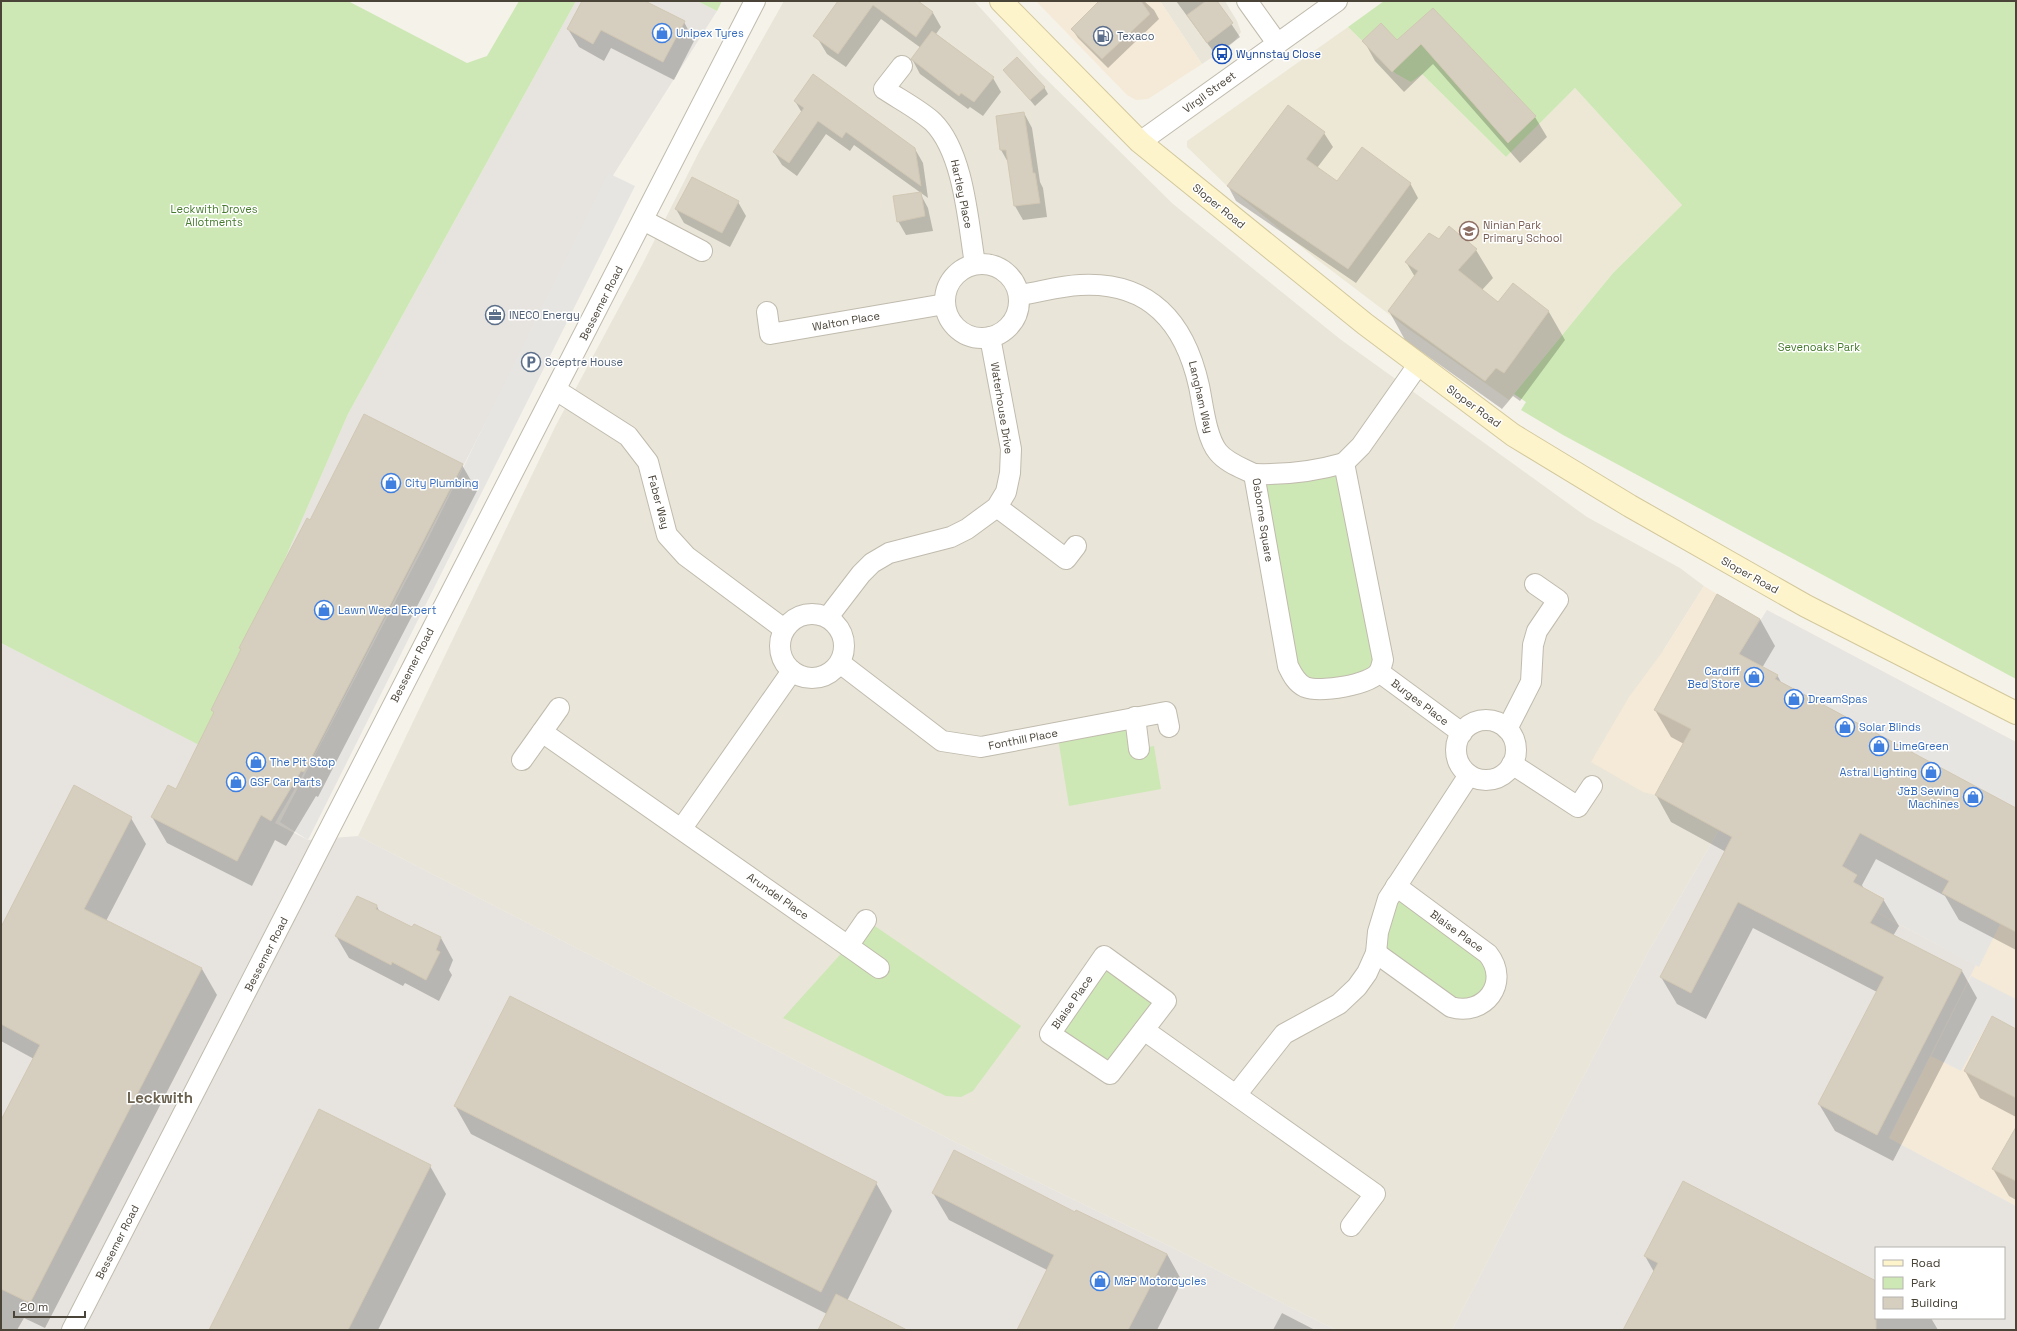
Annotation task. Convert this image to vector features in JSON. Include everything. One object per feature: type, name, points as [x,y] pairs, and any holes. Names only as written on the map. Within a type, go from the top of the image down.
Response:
[{"type":"street","name":"Bessemer Road","points":[[72,1330],[755,1]]},
{"type":"street","name":"Sloper Road","points":[[1001,1],[1140,142],[1418,365],[1513,435],[1630,506],[1806,606],[2016,713]]},
{"type":"street","points":[[1247,1],[1277,42]]},
{"type":"street","name":"Virgil Street","points":[[1140,142],[1277,42],[1338,1]]},
{"type":"street","name":"Hartley Place","points":[[902,66],[884,89],[933,122],[951,148],[958,168],[975,264]]},
{"type":"street","points":[[643,220],[702,251]]},
{"type":"street","points":[[982,263],[995,265],[1006,272],[1015,281],[1020,295],[1019,310],[1013,322],[1004,331],[990,337],[977,338],[964,333],[954,326],[947,314],[945,304],[946,291],[951,279],[960,270],[975,264],[982,263]]},
{"type":"street","name":"Langham Way","points":[[1020,295],[1079,285],[1099,285],[1122,289],[1143,298],[1162,310],[1185,341],[1194,362],[1211,438],[1218,452],[1234,465],[1254,474]]},
{"type":"street","name":"Walton Place","points":[[767,312],[770,334],[945,304]]},
{"type":"street","name":"Waterhouse Drive","points":[[828,617],[861,574],[872,563],[889,553],[951,537],[967,529],[997,507],[1007,486],[1010,473],[1010,449],[990,337]]},
{"type":"street","points":[[1379,672],[1383,660],[1381,645],[1344,463],[1362,446],[1418,365]]},
{"type":"street","name":"Faber Way","points":[[556,390],[628,436],[648,462],[668,535],[686,556],[784,630]]},
{"type":"street","name":"Osborne Square","points":[[1344,463],[1314,471],[1284,475],[1254,474],[1288,666],[1296,680],[1306,687],[1321,689],[1334,688],[1367,681],[1379,672]]},
{"type":"street","points":[[997,507],[1066,559],[1076,546]]},
{"type":"street","points":[[1507,729],[1531,682],[1533,645],[1537,631],[1558,600],[1535,584]]},
{"type":"street","points":[[812,613],[828,617],[837,624],[843,634],[845,645],[840,663],[832,672],[822,676],[810,678],[800,676],[792,671],[784,662],[780,652],[780,641],[784,630],[791,621],[801,615],[812,613]]},
{"type":"street","name":"Fonthill Place","points":[[840,663],[942,741],[980,746],[1166,712],[1169,728]]},
{"type":"street","points":[[682,828],[792,671]]},
{"type":"street","name":"Burges Place","points":[[1379,672],[1462,733]]},
{"type":"street","points":[[522,760],[559,708]]},
{"type":"street","points":[[1135,717],[1139,749]]},
{"type":"street","points":[[1489,720],[1499,723],[1507,729],[1515,744],[1516,754],[1512,764],[1506,772],[1493,779],[1483,780],[1469,775],[1459,762],[1456,752],[1457,742],[1462,733],[1469,726],[1478,721],[1489,720]]},
{"type":"street","name":"Arundel Place","points":[[542,732],[682,828],[879,968]]},
{"type":"street","points":[[1512,764],[1578,807],[1592,786]]},
{"type":"street","points":[[1236,1095],[1284,1034],[1339,1004],[1357,987],[1367,973],[1376,953],[1382,917],[1388,899],[1469,775]]},
{"type":"street","name":"Blaise Place","points":[[1376,953],[1451,1007],[1461,1010],[1482,1004],[1492,994],[1496,983],[1498,972],[1495,962],[1488,954],[1396,886]]},
{"type":"street","points":[[848,946],[866,920]]},
{"type":"street","name":"Blaise Place","points":[[1104,956],[1166,1001],[1144,1030],[1110,1074],[1050,1034],[1104,956]]},
{"type":"street","points":[[1144,1030],[1375,1194],[1351,1226]]},
{"type":"shaded area","points":[[576,1],[697,1],[717,11],[612,177],[317,750],[275,823],[308,840],[358,836],[951,1140],[1171,1247],[1336,1330],[1,1330],[1,643],[203,746],[348,414]]},
{"type":"shaded area","points":[[784,1],[974,1],[1039,72],[1173,204],[1340,339],[1587,517],[1680,568],[1704,586],[1663,651],[1655,795],[1719,830],[1646,956],[1452,1330],[1336,1330],[1171,1247],[951,1140],[358,836],[555,427],[642,265],[700,150]]},
{"type":"shaded area","points":[[1036,1],[1160,1],[1202,64],[1148,99],[1136,100],[1127,95]]},
{"type":"shaded area","points":[[1160,1],[1225,1],[1237,21],[1241,32],[1233,43],[1202,64]]},
{"type":"shaded area","name":"Ninian Park Primary School","points":[[1348,27],[1395,73],[1421,73],[1506,157],[1575,88],[1682,205],[1613,273],[1509,400],[1407,328],[1315,258],[1227,186],[1187,147],[1187,141]]},
{"type":"shaded area","name":"Sceptre House","points":[[608,173],[635,186],[308,840],[280,822],[429,537]]},
{"type":"shaded area","points":[[1704,586],[1717,594],[1680,662],[1722,685],[1767,610],[2016,742],[2016,1206],[1889,1138],[1976,965],[1829,890],[1655,795],[1643,792],[1591,762],[1629,697],[1663,651]]},
{"type":"shaded area","points":[[1767,610],[2016,742],[2016,808],[1775,679],[1777,675],[1739,654]]},
{"type":"shaded area","points":[[1719,830],[1976,965],[1889,1138],[2016,1206],[2016,1330],[1452,1330],[1646,956]]},
{"type":"shaded area","points":[[1860,833],[1949,881],[1943,893],[2000,924],[1979,967],[1876,912],[1884,898],[1853,882],[1857,875],[1842,866]]},
{"type":"shaded area","points":[[1971,976],[2016,999],[2016,1029],[1992,1016],[1961,1071],[1931,1056]]},
{"type":"shaded area","points":[[30,1319],[42,1326],[40,1330],[25,1330]]},
{"type":"green space","name":"Leckwith Droves Allotments","points":[[1,1],[348,1],[467,63],[487,56],[519,1],[576,1],[348,414],[203,747],[1,643]]},
{"type":"green space","points":[[697,1],[722,1],[717,11]]},
{"type":"green space","name":"Sevenoaks Park","points":[[1384,1],[2016,1],[2016,679],[1563,435],[1521,410],[1526,402],[1514,394],[1613,273],[1682,205],[1575,88],[1506,157],[1422,74],[1411,82],[1395,73],[1348,27]]},
{"type":"green space","points":[[1344,463],[1381,645],[1367,681],[1296,680],[1254,474]]},
{"type":"green space","points":[[1135,717],[1139,749],[1154,746],[1161,789],[1069,806],[1057,732]]},
{"type":"green space","points":[[1396,886],[1498,972],[1473,1008],[1376,953]]},
{"type":"green space","points":[[866,920],[1021,1026],[973,1091],[961,1097],[946,1096],[783,1018],[848,946]]},
{"type":"green space","points":[[1104,956],[1166,1001],[1110,1074],[1050,1034]]},
{"type":"building","points":[[582,1],[645,1],[685,21],[663,62],[601,30],[593,44],[567,29]]},
{"type":"building","points":[[838,1],[918,1],[933,12],[916,37],[873,5],[838,54],[813,36]]},
{"type":"building","name":"Texaco","points":[[1099,1],[1141,1],[1150,14],[1102,59],[1071,29]]},
{"type":"building","points":[[1206,1],[1217,1],[1233,23],[1207,43],[1187,15]]},
{"type":"building","points":[[1433,8],[1536,116],[1508,143],[1421,44],[1392,72],[1362,41],[1381,23],[1397,40]]},
{"type":"building","points":[[932,31],[994,77],[974,102],[961,93],[959,96],[911,59]]},
{"type":"building","points":[[1017,57],[1045,87],[1030,100],[1003,70]]},
{"type":"building","points":[[813,74],[915,148],[921,186],[846,132],[842,138],[818,121],[789,163],[773,152],[804,108],[794,101]]},
{"type":"building","points":[[1288,105],[1325,132],[1306,159],[1337,181],[1362,147],[1411,183],[1348,269],[1227,186]]},
{"type":"building","points":[[1024,112],[1033,173],[1035,173],[1040,203],[1014,206],[1006,150],[1000,150],[996,116]]},
{"type":"building","points":[[692,177],[739,201],[722,233],[675,209]]},
{"type":"building","points":[[921,192],[925,216],[897,222],[893,196]]},
{"type":"building","points":[[1449,226],[1477,249],[1458,270],[1498,302],[1513,283],[1549,311],[1504,373],[1496,368],[1485,381],[1388,311],[1418,271],[1405,262],[1429,233],[1439,239]]},
{"type":"building","points":[[364,414],[463,464],[304,772],[301,771],[271,821],[261,815],[237,861],[151,817],[168,785],[176,789],[214,712],[211,710],[241,649],[239,648],[307,518],[310,520]]},
{"type":"building","points":[[1717,594],[1760,619],[1739,654],[1778,675],[1775,679],[2016,808],[2016,932],[1942,893],[1949,881],[1860,833],[1842,866],[1857,875],[1853,882],[1884,899],[1870,923],[1962,970],[1877,1135],[1818,1104],[1884,977],[1738,902],[1691,993],[1660,977],[1732,837],[1655,795],[1691,729],[1654,710]]},
{"type":"building","points":[[74,785],[132,817],[84,909],[202,968],[30,1303],[1,1289],[1,1120],[40,1045],[1,1024],[1,927]]},
{"type":"building","points":[[357,896],[377,905],[376,909],[412,927],[414,924],[441,937],[436,950],[440,952],[426,980],[392,962],[391,965],[335,936]]},
{"type":"building","points":[[510,996],[877,1182],[821,1292],[454,1106]]},
{"type":"building","points":[[1992,1016],[2016,1029],[2016,1098],[1964,1071]]},
{"type":"building","points":[[319,1109],[431,1165],[348,1330],[209,1330]]},
{"type":"building","points":[[2016,1127],[2016,1181],[1992,1169]]},
{"type":"building","points":[[954,1150],[1075,1212],[1076,1210],[1167,1254],[1128,1330],[1017,1330],[1054,1255],[932,1193]]},
{"type":"building","points":[[1683,1181],[1875,1280],[1876,1330],[1623,1330],[1658,1263],[1644,1256]]},
{"type":"building","points":[[836,1294],[907,1330],[818,1330]]},
{"type":"place","name":"Unipex Tyres","points":[[662,33]]},
{"type":"place","name":"Texaco","points":[[1103,36]]},
{"type":"place","name":"Wynnstay Close","points":[[1222,54]]},
{"type":"place","name":"Ninian Park Primary School","points":[[1469,231]]},
{"type":"place","name":"INECO Energy","points":[[495,315]]},
{"type":"place","name":"Sceptre House","points":[[531,362]]},
{"type":"place","name":"City Plumbing","points":[[391,483]]},
{"type":"place","name":"Lawn Weed Expert","points":[[324,610]]},
{"type":"place","name":"Cardiff Bed Store","points":[[1754,677]]},
{"type":"place","name":"DreamSpas","points":[[1794,699]]},
{"type":"place","name":"Solar Blinds","points":[[1845,727]]},
{"type":"place","name":"LimeGreen","points":[[1879,746]]},
{"type":"place","name":"The Pit Stop","points":[[256,762]]},
{"type":"place","name":"Astral Lighting","points":[[1931,772]]},
{"type":"place","name":"GSF Car Parts","points":[[236,782]]},
{"type":"place","name":"J&B Sewing Machines","points":[[1973,797]]},
{"type":"place","name":"M&P Motorcycles","points":[[1100,1281]]},
{"type":"district","name":"Leckwith","points":[[160,1098]]}]
